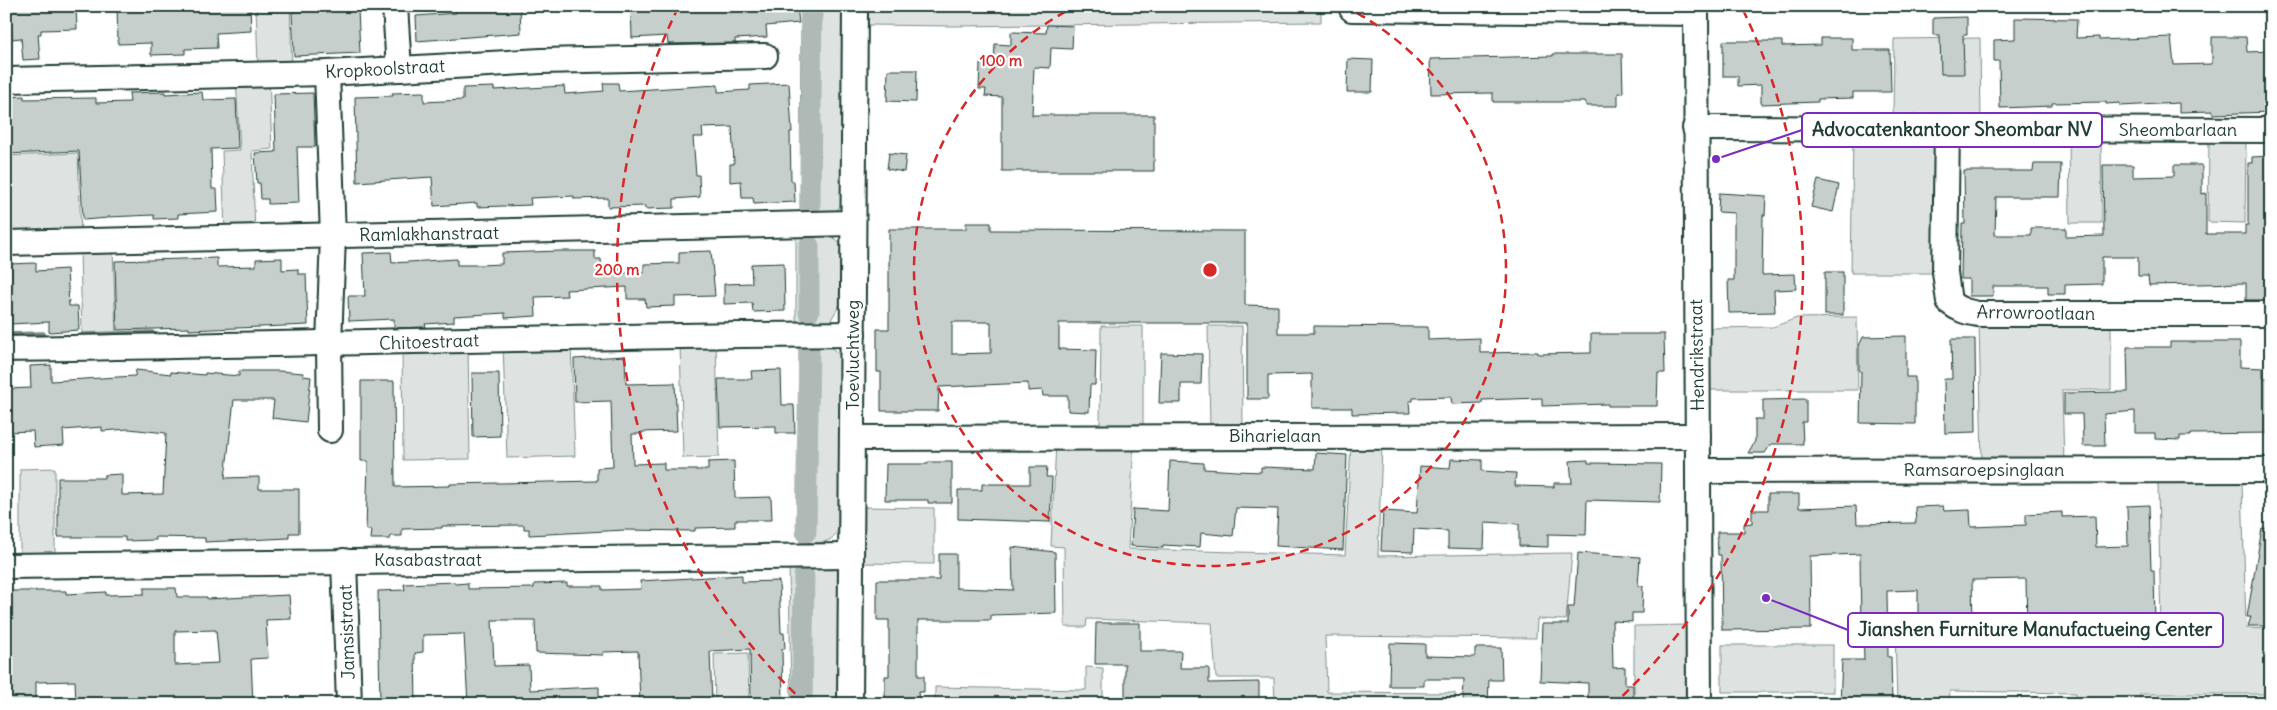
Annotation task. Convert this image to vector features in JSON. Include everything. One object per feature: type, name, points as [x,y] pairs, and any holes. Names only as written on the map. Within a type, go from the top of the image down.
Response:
[{"type":"street","points":[[395,6],[399,69]]},
{"type":"street","name":"Toevluchtweg","points":[[850,704],[855,6]]},
{"type":"street","points":[[1352,9],[1696,9]]},
{"type":"street","name":"Hendrikstraat","points":[[1696,9],[1699,704]]},
{"type":"street","name":"Kropkoolstraat","points":[[6,80],[327,73],[541,61],[765,56]]},
{"type":"street","points":[[327,73],[332,236],[329,344],[330,430]]},
{"type":"street","name":"Sheombarlaan","points":[[1696,128],[2271,130]]},
{"type":"street","name":"Arrowrootlaan","points":[[1947,128],[1945,272],[1949,302],[1956,308],[1978,314],[2271,314]]},
{"type":"street","name":"Ramlakhanstraat","points":[[6,242],[852,223]]},
{"type":"street","name":"Chitoestraat","points":[[6,349],[329,344],[647,336],[853,334]]},
{"type":"street","name":"Biharielaan","points":[[852,438],[1284,435],[1698,436]]},
{"type":"street","name":"Ramsaroepsinglaan","points":[[1698,471],[2271,470]]},
{"type":"street","name":"Kasabastraat","points":[[6,566],[850,556]]},
{"type":"street","name":"Jamsistraat","points":[[344,561],[349,704]]},
{"type":"shaded area","points":[[6,6],[9,6],[11,64],[6,64]]},
{"type":"shaded area","points":[[256,6],[290,6],[292,65],[258,66]]},
{"type":"shaded area","points":[[801,6],[847,6],[843,202],[834,214],[800,218]]},
{"type":"shaded area","points":[[867,6],[1321,6],[1321,22],[953,26],[868,25]]},
{"type":"shaded area","points":[[1980,38],[1981,121],[1893,121],[1894,39]]},
{"type":"shaded area","points":[[269,77],[272,149],[252,151],[255,232],[225,233],[222,151],[240,150],[236,78]]},
{"type":"shaded area","points":[[1853,135],[1935,135],[1940,273],[1851,273]]},
{"type":"shaded area","points":[[2069,135],[2101,135],[2102,223],[2070,223]]},
{"type":"shaded area","points":[[2209,136],[2246,136],[2245,223],[2208,222]]},
{"type":"shaded area","points":[[78,153],[81,236],[9,239],[6,156]]},
{"type":"shaded area","points":[[796,234],[831,235],[843,247],[843,299],[828,325],[796,328]]},
{"type":"shaded area","points":[[113,246],[116,341],[82,342],[80,247]]},
{"type":"shaded area","points":[[1857,317],[1858,390],[1708,390],[1708,328],[1773,327],[1797,318]]},
{"type":"shaded area","points":[[2111,320],[2111,390],[2062,390],[2064,463],[1982,464],[1979,321]]},
{"type":"shaded area","points":[[1101,326],[1143,326],[1143,429],[1100,428]]},
{"type":"shaded area","points":[[1208,326],[1242,326],[1243,426],[1210,427]]},
{"type":"shaded area","points":[[716,342],[719,457],[683,458],[680,343]]},
{"type":"shaded area","points":[[799,342],[827,344],[841,356],[840,519],[836,534],[832,538],[815,543],[800,542]]},
{"type":"shaded area","points":[[571,344],[575,456],[507,458],[503,346]]},
{"type":"shaded area","points":[[468,348],[470,459],[403,460],[402,349]]},
{"type":"shaded area","points":[[1056,443],[1134,443],[1128,549],[1345,555],[1351,444],[1382,445],[1378,556],[1572,553],[1566,620],[1537,619],[1536,638],[1325,636],[1327,692],[1455,693],[1456,704],[1275,704],[1274,678],[1216,678],[1212,623],[1087,619],[1086,627],[1065,627],[1064,547],[1051,546]]},
{"type":"shaded area","points":[[55,468],[55,557],[20,557],[20,469]]},
{"type":"shaded area","points":[[2242,480],[2246,628],[2271,629],[2271,694],[2140,694],[2140,704],[2076,704],[2076,693],[1950,691],[1949,704],[1897,704],[1895,632],[2161,629],[2158,482]]},
{"type":"shaded area","points":[[861,507],[934,508],[934,564],[860,563]]},
{"type":"shaded area","points":[[789,563],[836,565],[840,576],[841,704],[791,704]]},
{"type":"shaded area","points":[[1689,625],[1689,704],[1634,704],[1634,626]]},
{"type":"shaded area","points":[[1722,645],[1833,645],[1833,692],[1722,692]]},
{"type":"shaded area","points":[[748,653],[749,704],[715,704],[714,654]]},
{"type":"shaded area","points":[[1086,667],[1103,668],[1103,704],[935,704],[935,687],[1086,690]]},
{"type":"building","points":[[10,6],[76,6],[77,29],[41,30],[41,34],[38,34],[40,59],[23,60],[21,38],[12,39]]},
{"type":"building","points":[[117,6],[179,6],[179,8],[250,6],[251,31],[216,33],[217,48],[185,49],[185,54],[151,55],[151,43],[118,44]]},
{"type":"building","points":[[520,6],[521,33],[417,41],[416,16],[456,13],[455,7]]},
{"type":"building","points":[[631,6],[797,6],[799,23],[766,26],[767,37],[735,39],[735,43],[668,44],[667,36],[632,38]]},
{"type":"building","points":[[358,9],[360,53],[294,56],[292,12]]},
{"type":"building","points":[[1967,17],[1967,35],[1963,35],[1964,74],[1941,74],[1940,35],[1933,35],[1933,18]]},
{"type":"building","points":[[2015,18],[2077,19],[2076,38],[2099,37],[2099,40],[2171,37],[2174,65],[2212,64],[2212,37],[2246,37],[2247,52],[2271,51],[2271,112],[2213,114],[2213,111],[2179,112],[2179,103],[2120,106],[2120,103],[2106,104],[2106,102],[2052,103],[2052,106],[2000,108],[1999,61],[1994,61],[1994,40],[2015,39]]},
{"type":"building","points":[[1047,25],[1073,26],[1072,49],[1051,48],[1050,68],[1034,67],[1032,115],[1154,115],[1154,171],[1002,171],[1002,97],[985,96],[986,89],[979,89],[980,64],[994,64],[995,44],[1011,45],[1011,32],[1046,33]]},
{"type":"building","points":[[1821,38],[1852,38],[1852,50],[1890,50],[1891,92],[1853,92],[1853,98],[1818,99],[1818,102],[1761,104],[1761,85],[1738,86],[1738,76],[1723,76],[1723,41],[1782,41],[1782,46],[1821,45]]},
{"type":"building","points":[[1553,54],[1622,54],[1623,93],[1618,93],[1618,106],[1586,106],[1586,102],[1493,102],[1493,93],[1431,94],[1430,59],[1553,56]]},
{"type":"building","points":[[1348,59],[1373,60],[1372,92],[1347,92]]},
{"type":"building","points":[[888,70],[917,70],[916,102],[887,101]]},
{"type":"building","points":[[603,83],[618,83],[619,91],[718,85],[718,92],[750,90],[750,85],[789,83],[792,132],[790,132],[791,181],[794,181],[795,202],[754,204],[753,198],[742,198],[741,181],[730,182],[730,164],[734,164],[732,127],[702,128],[703,137],[693,137],[696,175],[699,175],[700,197],[674,199],[674,208],[645,209],[645,206],[608,207],[608,198],[574,199],[574,196],[530,198],[531,205],[477,207],[477,203],[434,206],[432,177],[357,182],[355,97],[393,96],[392,93],[424,92],[424,102],[463,100],[463,88],[494,87],[494,90],[564,86],[565,94],[604,91]]},
{"type":"building","points":[[165,92],[165,94],[202,92],[203,100],[236,99],[238,148],[211,149],[212,189],[217,189],[218,212],[178,214],[178,218],[154,219],[154,215],[83,220],[79,151],[6,154],[6,97],[24,96],[24,99],[96,98],[96,103],[130,102],[129,93]]},
{"type":"building","points":[[313,93],[315,147],[297,147],[299,203],[268,204],[268,199],[261,199],[260,183],[257,183],[255,153],[276,152],[274,94]]},
{"type":"building","points":[[889,153],[906,155],[904,172],[887,169]]},
{"type":"building","points":[[2271,156],[2271,300],[2246,300],[2246,283],[2149,285],[2148,276],[2138,276],[2138,257],[2102,257],[2102,284],[2065,285],[2065,294],[2048,294],[2048,286],[1993,286],[1993,296],[1969,296],[1969,279],[1961,279],[1962,224],[1965,224],[1964,171],[2033,171],[2034,164],[2061,164],[2060,197],[1996,197],[1995,235],[2031,235],[2031,228],[2066,228],[2066,237],[2104,236],[2103,165],[2133,165],[2133,177],[2174,176],[2174,165],[2202,165],[2202,194],[2206,193],[2206,234],[2245,234],[2245,225],[2248,225],[2248,163],[2252,163],[2252,157]]},
{"type":"building","points":[[1818,180],[1839,185],[1833,212],[1811,207]]},
{"type":"building","points":[[1719,193],[1766,196],[1765,215],[1763,215],[1762,275],[1795,274],[1796,289],[1774,290],[1775,312],[1729,313],[1728,280],[1734,280],[1734,213],[1718,212]]},
{"type":"building","points":[[966,223],[991,223],[991,230],[1245,231],[1245,305],[1278,306],[1278,333],[1314,333],[1314,326],[1428,327],[1428,340],[1480,338],[1480,353],[1538,352],[1538,354],[1591,353],[1591,334],[1664,334],[1665,373],[1658,373],[1657,406],[1608,406],[1608,404],[1542,406],[1542,398],[1482,400],[1482,403],[1452,404],[1451,397],[1413,398],[1413,401],[1409,401],[1410,413],[1352,414],[1352,408],[1312,408],[1312,374],[1268,375],[1268,399],[1247,399],[1247,323],[1059,323],[1059,349],[1096,350],[1095,385],[1090,385],[1089,412],[1068,411],[1068,396],[1043,396],[1042,390],[1028,391],[1028,383],[939,387],[938,411],[881,411],[881,372],[877,372],[877,329],[889,329],[889,229],[966,229]],"holes":[[[952,322],[991,322],[991,353],[952,354]]]},
{"type":"building","points":[[595,251],[595,259],[601,259],[602,273],[644,273],[644,264],[679,263],[679,252],[711,251],[715,296],[675,297],[675,306],[646,307],[645,299],[627,299],[627,287],[566,290],[567,296],[535,297],[536,316],[505,318],[505,313],[454,316],[454,322],[425,324],[426,327],[394,328],[394,319],[349,321],[348,296],[365,296],[363,253],[391,252],[392,263],[457,259],[457,265],[480,265],[502,264],[502,253]]},
{"type":"building","points":[[217,258],[217,267],[256,266],[256,259],[282,258],[282,270],[298,269],[298,274],[306,274],[308,325],[189,330],[189,328],[117,330],[115,261]]},
{"type":"building","points":[[36,263],[36,271],[67,269],[69,306],[78,306],[79,330],[49,332],[49,322],[10,324],[8,264]]},
{"type":"building","points":[[784,263],[785,311],[753,312],[752,303],[724,304],[724,284],[752,283],[751,264]]},
{"type":"building","points":[[1825,272],[1843,272],[1843,315],[1825,315]]},
{"type":"building","points":[[1906,336],[1906,377],[1915,377],[1915,424],[1860,423],[1861,371],[1859,371],[1859,346],[1863,337]]},
{"type":"building","points":[[1951,339],[1975,339],[1976,432],[1945,433],[1944,379],[1952,379]]},
{"type":"building","points":[[2170,342],[2240,342],[2240,367],[2263,368],[2263,378],[2271,378],[2271,433],[2191,434],[2191,436],[2180,436],[2180,440],[2155,439],[2155,433],[2135,433],[2135,411],[2104,414],[2105,446],[2083,446],[2082,414],[2064,414],[2064,393],[2128,392],[2127,347],[2170,347]]},
{"type":"building","points":[[1161,353],[1202,354],[1201,384],[1181,384],[1181,403],[1159,403]]},
{"type":"building","points":[[625,356],[626,384],[675,383],[677,431],[632,434],[633,464],[664,463],[664,470],[708,470],[708,462],[734,461],[735,498],[771,497],[772,520],[735,520],[735,527],[695,528],[695,531],[625,530],[529,535],[529,529],[524,529],[524,525],[442,526],[442,528],[402,529],[402,536],[391,536],[390,539],[370,539],[371,530],[366,530],[368,461],[361,461],[361,381],[394,381],[395,487],[597,481],[597,468],[613,467],[611,401],[575,402],[574,359]]},
{"type":"building","points":[[51,365],[51,381],[135,376],[136,370],[171,374],[171,372],[239,376],[239,371],[279,371],[303,373],[303,376],[311,377],[306,422],[272,418],[274,400],[234,400],[225,478],[259,477],[259,489],[299,489],[299,533],[289,533],[289,538],[205,542],[205,538],[156,537],[156,540],[125,541],[125,537],[58,537],[58,478],[104,478],[104,475],[122,474],[122,495],[163,494],[166,433],[129,429],[102,431],[102,427],[63,430],[64,445],[34,447],[33,431],[6,432],[6,389],[31,388],[30,366]]},
{"type":"building","points":[[781,370],[782,405],[794,405],[795,433],[776,433],[776,426],[720,427],[718,379],[752,379],[751,371]]},
{"type":"building","points":[[472,373],[499,373],[500,436],[473,437]]},
{"type":"building","points":[[1806,399],[1806,422],[1802,422],[1803,444],[1771,444],[1765,453],[1748,453],[1755,441],[1755,419],[1763,419],[1763,400]]},
{"type":"building","points":[[1316,453],[1347,455],[1343,550],[1276,546],[1278,509],[1236,508],[1233,536],[1201,533],[1200,547],[1163,545],[1163,548],[1131,546],[1133,509],[1168,511],[1170,461],[1204,463],[1204,469],[1261,472],[1261,467],[1315,469]]},
{"type":"building","points":[[1451,459],[1482,460],[1482,471],[1516,473],[1515,486],[1554,487],[1554,483],[1572,483],[1570,461],[1588,460],[1588,463],[1661,464],[1660,502],[1587,500],[1586,535],[1548,534],[1548,547],[1519,546],[1519,524],[1485,522],[1484,549],[1448,548],[1448,531],[1414,529],[1413,552],[1381,551],[1383,511],[1417,513],[1420,466],[1450,468]]},
{"type":"building","points":[[928,462],[952,462],[952,503],[928,503],[928,500],[885,500],[886,464],[928,464]]},
{"type":"building","points":[[1030,467],[1047,467],[1046,477],[1052,477],[1050,522],[958,519],[958,490],[982,490],[982,484],[1030,484]]},
{"type":"building","points":[[1768,494],[1799,494],[1799,508],[1856,506],[1857,524],[1916,523],[1915,507],[1943,506],[1944,511],[1970,510],[1971,527],[2026,525],[2026,514],[2062,512],[2062,517],[2095,516],[2096,547],[2128,546],[2127,506],[2149,505],[2151,570],[2154,570],[2155,623],[2027,626],[2026,579],[1972,580],[1973,626],[1918,627],[1918,590],[1887,591],[1888,657],[1891,657],[1892,704],[1840,704],[1842,660],[1864,660],[1863,629],[1861,629],[1860,554],[1810,556],[1811,629],[1722,630],[1721,555],[1718,555],[1717,532],[1744,532],[1744,524],[1752,523],[1752,510],[1768,510]]},
{"type":"building","points":[[2262,528],[2271,529],[2271,626],[2248,626],[2251,617],[2247,617]]},
{"type":"building","points":[[1012,547],[1055,552],[1056,613],[991,615],[991,620],[918,620],[918,676],[924,676],[924,692],[918,692],[919,703],[885,703],[885,676],[889,676],[889,620],[877,620],[877,580],[939,580],[939,554],[956,554],[956,588],[1013,590]]},
{"type":"building","points":[[1578,553],[1640,557],[1638,586],[1643,586],[1642,613],[1632,613],[1632,622],[1612,621],[1613,668],[1625,667],[1625,685],[1633,685],[1633,704],[1588,704],[1588,683],[1540,681],[1542,624],[1568,624],[1568,607],[1574,607]]},
{"type":"building","points":[[742,575],[742,582],[779,581],[781,633],[784,633],[785,649],[782,649],[783,704],[751,704],[750,649],[710,651],[712,704],[640,704],[638,651],[603,652],[603,655],[536,653],[535,620],[492,620],[494,666],[529,665],[530,690],[599,687],[599,704],[468,704],[464,634],[423,635],[423,652],[415,653],[416,704],[380,704],[378,591],[405,590],[404,584],[455,582],[455,584],[468,583],[468,589],[534,588],[534,584],[567,583],[567,586],[602,586],[602,590],[641,589],[640,581]]},
{"type":"building","points":[[144,588],[176,588],[177,597],[207,597],[207,599],[289,595],[291,619],[266,620],[268,658],[251,659],[253,704],[76,704],[75,681],[36,682],[36,704],[6,704],[6,591],[66,591],[66,594],[106,592],[106,595],[144,594]],"holes":[[[216,630],[219,663],[175,665],[175,631]]]},
{"type":"building","points":[[1096,623],[1140,623],[1140,651],[1181,651],[1180,668],[1209,668],[1209,683],[1259,682],[1259,704],[1125,704],[1125,664],[1095,664]]},
{"type":"building","points":[[1390,643],[1425,644],[1425,656],[1475,657],[1475,648],[1501,648],[1502,680],[1489,680],[1488,704],[1463,704],[1464,679],[1424,679],[1424,686],[1389,686]]},
{"type":"waterway","points":[[810,204],[812,6]]},
{"type":"waterway","points":[[809,246],[809,312]]},
{"type":"waterway","points":[[83,335],[152,333]]},
{"type":"waterway","points":[[6,335],[43,334]]},
{"type":"waterway","points":[[806,532],[809,350]]},
{"type":"waterway","points":[[802,704],[804,576]]},
{"type":"place","name":"Advocatenkantoor Sheombar NV","points":[[1716,159]]},
{"type":"place","name":"Jianshen Furniture Manufactueing Center","points":[[1766,598]]}]
